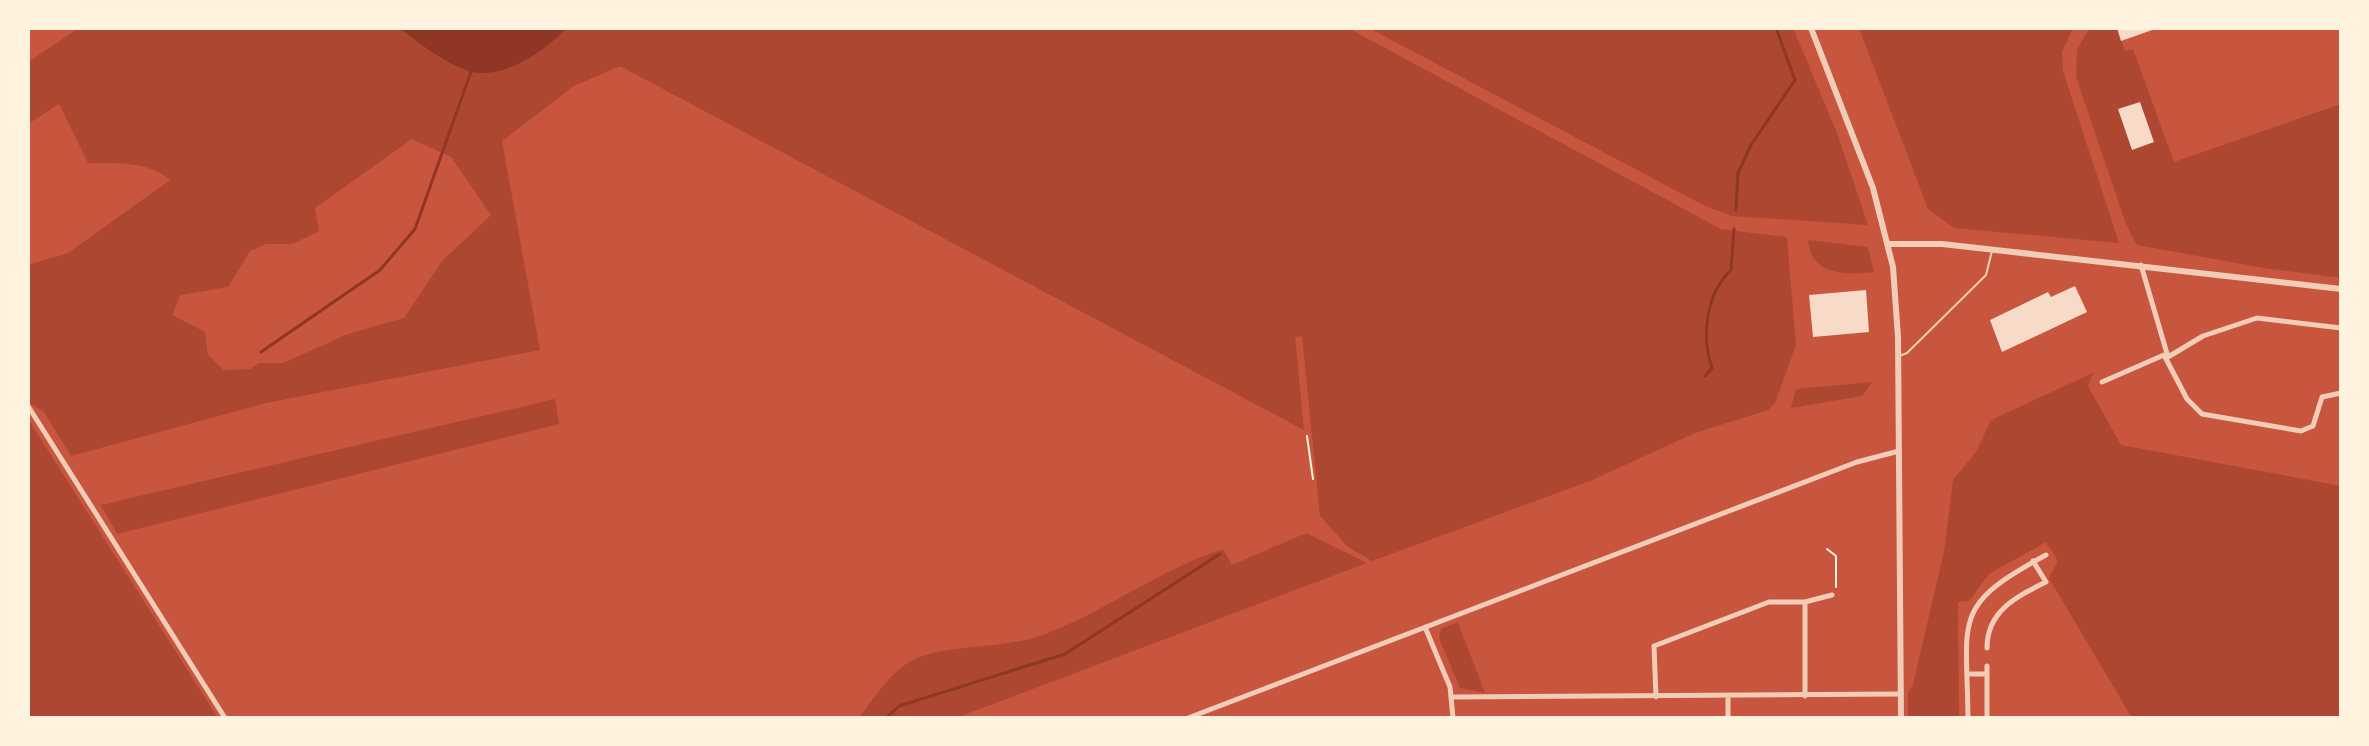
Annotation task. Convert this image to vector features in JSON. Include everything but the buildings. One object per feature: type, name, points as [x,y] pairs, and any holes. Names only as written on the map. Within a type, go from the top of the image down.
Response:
[{"type":"street","points":[[1811,28],[1869,176],[1889,244],[1898,356],[1901,718]]},
{"type":"street","points":[[1889,244],[1927,243],[1992,249],[2341,289]]},
{"type":"street","points":[[2141,265],[2168,357],[2187,399],[2202,414],[2306,431],[2313,426],[2322,397],[2341,393]]},
{"type":"street","points":[[2102,382],[2160,355],[2168,357],[2203,336],[2257,318],[2341,328]]},
{"type":"street","points":[[28,406],[225,718]]},
{"type":"street","points":[[1188,718],[1873,456],[1899,451]]},
{"type":"street","points":[[1968,718],[1967,631],[1978,601],[1997,581],[2046,555]]},
{"type":"street","points":[[1987,648],[1989,628],[2007,603],[2046,582],[2033,561]]},
{"type":"street","points":[[1656,697],[1654,646],[1769,602],[1805,602],[1832,595]]},
{"type":"street","points":[[1805,602],[1805,696]]},
{"type":"street","points":[[1425,627],[1453,697],[1453,718]]},
{"type":"street","points":[[1987,666],[1987,718]]},
{"type":"street","points":[[1968,674],[1987,674]]},
{"type":"street","points":[[1453,697],[1901,694]]},
{"type":"street","points":[[1728,696],[1728,718]]},
{"type":"lane","points":[[1898,356],[1907,353],[1987,274],[1992,249]]},
{"type":"path","points":[[1307,436],[1313,479]]},
{"type":"path","points":[[1827,549],[1834,553],[1837,562],[1832,595]]},
{"type":"shaded area","points":[[79,28],[399,28],[450,63],[481,73],[494,72],[522,62],[567,28],[1348,28],[1721,229],[1787,237],[1796,345],[1775,403],[1768,410],[1695,433],[1590,481],[1372,561],[1348,547],[1320,516],[1302,336],[1295,337],[1304,430],[620,66],[574,86],[502,141],[540,350],[266,403],[71,456],[44,412],[28,402],[28,265],[68,253],[170,180],[141,166],[88,163],[59,104],[28,124],[28,62]],"holes":[[[412,139],[451,157],[491,215],[442,261],[404,318],[348,334],[283,363],[259,363],[250,369],[224,370],[208,355],[205,332],[172,315],[180,295],[228,287],[250,251],[266,244],[293,244],[319,231],[315,208]]]},
{"type":"shaded area","points":[[399,28],[567,28],[522,62],[495,72],[481,73],[450,63]]},
{"type":"shaded area","points":[[1369,28],[1793,28],[1837,133],[1868,225],[1732,216],[1705,206]]},
{"type":"shaded area","points":[[1859,28],[2073,28],[2062,52],[2063,71],[2119,243],[1954,228],[1928,209]]},
{"type":"shaded area","points":[[2089,28],[2117,28],[2125,51],[2133,49],[2174,162],[2341,104],[2341,278],[2264,268],[2137,245],[2126,224],[2076,77],[2077,50]]},
{"type":"shaded area","points":[[1808,240],[1868,247],[1874,272],[1842,273],[1823,267],[1811,252]]},
{"type":"shaded area","points":[[2093,373],[2088,386],[2121,445],[2341,486],[2341,718],[2132,718],[2049,578],[2058,561],[2046,542],[1989,574],[1969,601],[1958,602],[1959,718],[1908,718],[1908,693],[1913,684],[1944,552],[1953,480],[1976,452],[1991,420]]},
{"type":"shaded area","points":[[1872,382],[1862,396],[1791,408],[1796,389]]},
{"type":"shaded area","points":[[555,399],[559,424],[117,534],[101,505]]},
{"type":"shaded area","points":[[28,419],[218,718],[28,718]]},
{"type":"shaded area","points":[[1306,533],[1367,563],[956,718],[859,718],[890,678],[913,660],[941,651],[1040,636],[1064,627],[1199,558],[1223,549],[1232,565]]},
{"type":"shaded area","points":[[1458,622],[1485,693],[1460,688],[1439,638],[1441,629]]},
{"type":"waterway","points":[[1736,210],[1738,173],[1751,145],[1795,80],[1776,28]]},
{"type":"waterway","points":[[261,352],[380,270],[415,229],[471,72]]},
{"type":"waterway","points":[[1705,376],[1712,368],[1707,342],[1708,316],[1716,291],[1731,270],[1734,229]]},
{"type":"waterway","points":[[886,718],[899,706],[1065,654],[1220,554]]}]
